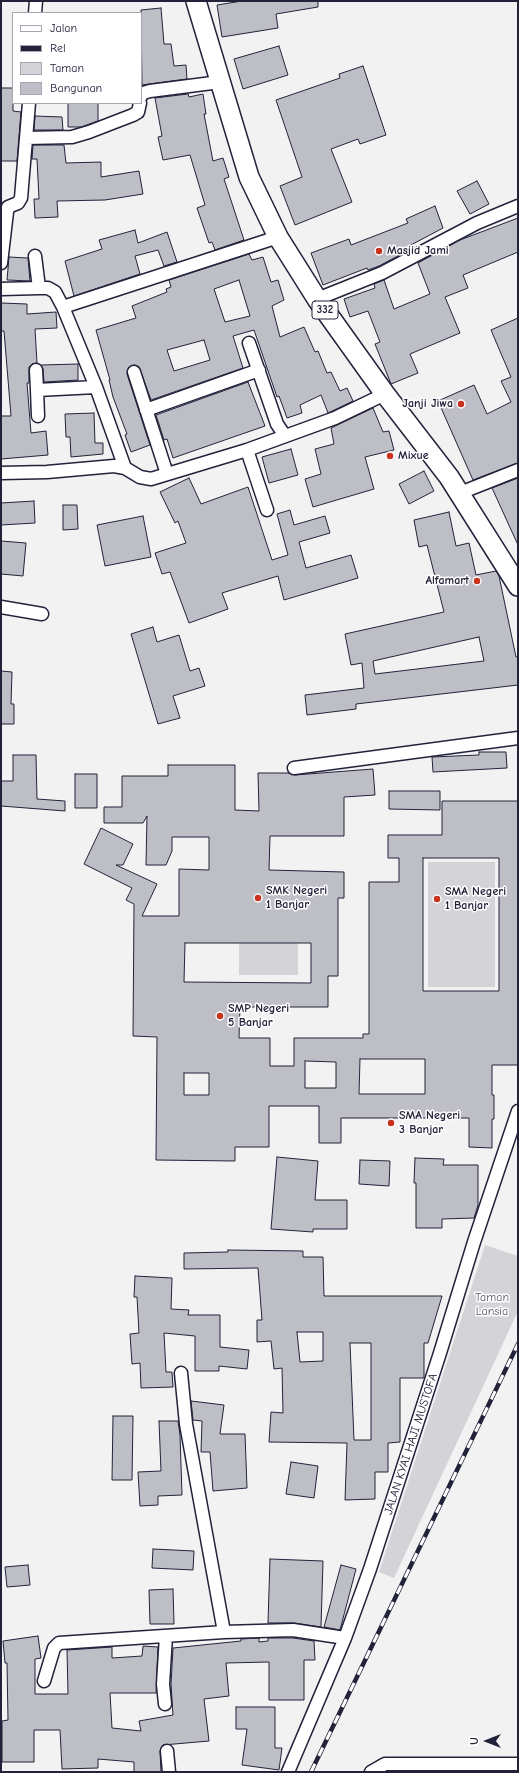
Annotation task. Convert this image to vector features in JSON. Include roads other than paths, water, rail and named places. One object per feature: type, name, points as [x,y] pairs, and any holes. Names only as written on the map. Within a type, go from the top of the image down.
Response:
[{"type":"main road","name":"332","points":[[196,1],[249,177],[278,237],[317,300],[460,493],[518,586]]},
{"type":"street","points":[[35,12],[36,1]]},
{"type":"street","points":[[142,94],[150,91],[220,82]]},
{"type":"street","points":[[1,264],[6,212],[8,207],[18,203],[21,198],[29,104]]},
{"type":"street","points":[[26,138],[72,137],[89,132],[133,115],[138,112],[140,104]]},
{"type":"street","points":[[317,300],[382,273],[477,223],[518,206]]},
{"type":"street","points":[[63,307],[278,237]]},
{"type":"street","points":[[35,256],[39,288]]},
{"type":"street","points":[[1,288],[48,288],[55,292],[63,307],[96,387],[125,468]]},
{"type":"street","points":[[249,343],[277,424],[285,436]]},
{"type":"street","points":[[36,370],[38,416]]},
{"type":"street","points":[[146,410],[259,370]]},
{"type":"street","points":[[134,372],[167,474]]},
{"type":"street","points":[[37,390],[96,387]]},
{"type":"street","points":[[1,473],[47,472],[114,466],[125,468],[140,477],[151,479],[247,450],[335,418],[386,394]]},
{"type":"street","points":[[247,450],[267,510]]},
{"type":"street","points":[[460,493],[518,470]]},
{"type":"street","points":[[1,607],[42,614]]},
{"type":"street","points":[[294,768],[518,738]]},
{"type":"street","name":"JALAN KYAI HAJI MUSTOFA","points":[[288,1772],[345,1638],[370,1569],[440,1353],[474,1242],[518,1111]]},
{"type":"street","points":[[181,1373],[186,1424],[224,1632]]},
{"type":"street","points":[[44,1681],[54,1648],[59,1643],[224,1632],[293,1630],[345,1638]]},
{"type":"street","points":[[165,1704],[163,1684],[166,1636]]},
{"type":"street","points":[[167,1751],[169,1772]]},
{"type":"street","points":[[371,1772],[385,1764],[518,1764]]},
{"type":"railway","points":[[311,1772],[518,1344]]},
{"type":"place","name":"Masjid Jami","points":[[379,251]]},
{"type":"place","name":"Janji Jiwa","points":[[461,404]]},
{"type":"place","name":"Mixue","points":[[390,456]]},
{"type":"place","name":"Alfamart","points":[[477,581]]},
{"type":"place","name":"SMK Negeri 1 Banjar","points":[[258,898]]},
{"type":"place","name":"SMA Negeri 1 Banjar","points":[[437,899]]},
{"type":"place","name":"SMP Negeri 5 Banjar","points":[[220,1016]]},
{"type":"place","name":"SMA Negeri 3 Banjar","points":[[391,1123]]},
{"type":"park label","name":"Taman Lansia","points":[[492,1305]]}]
